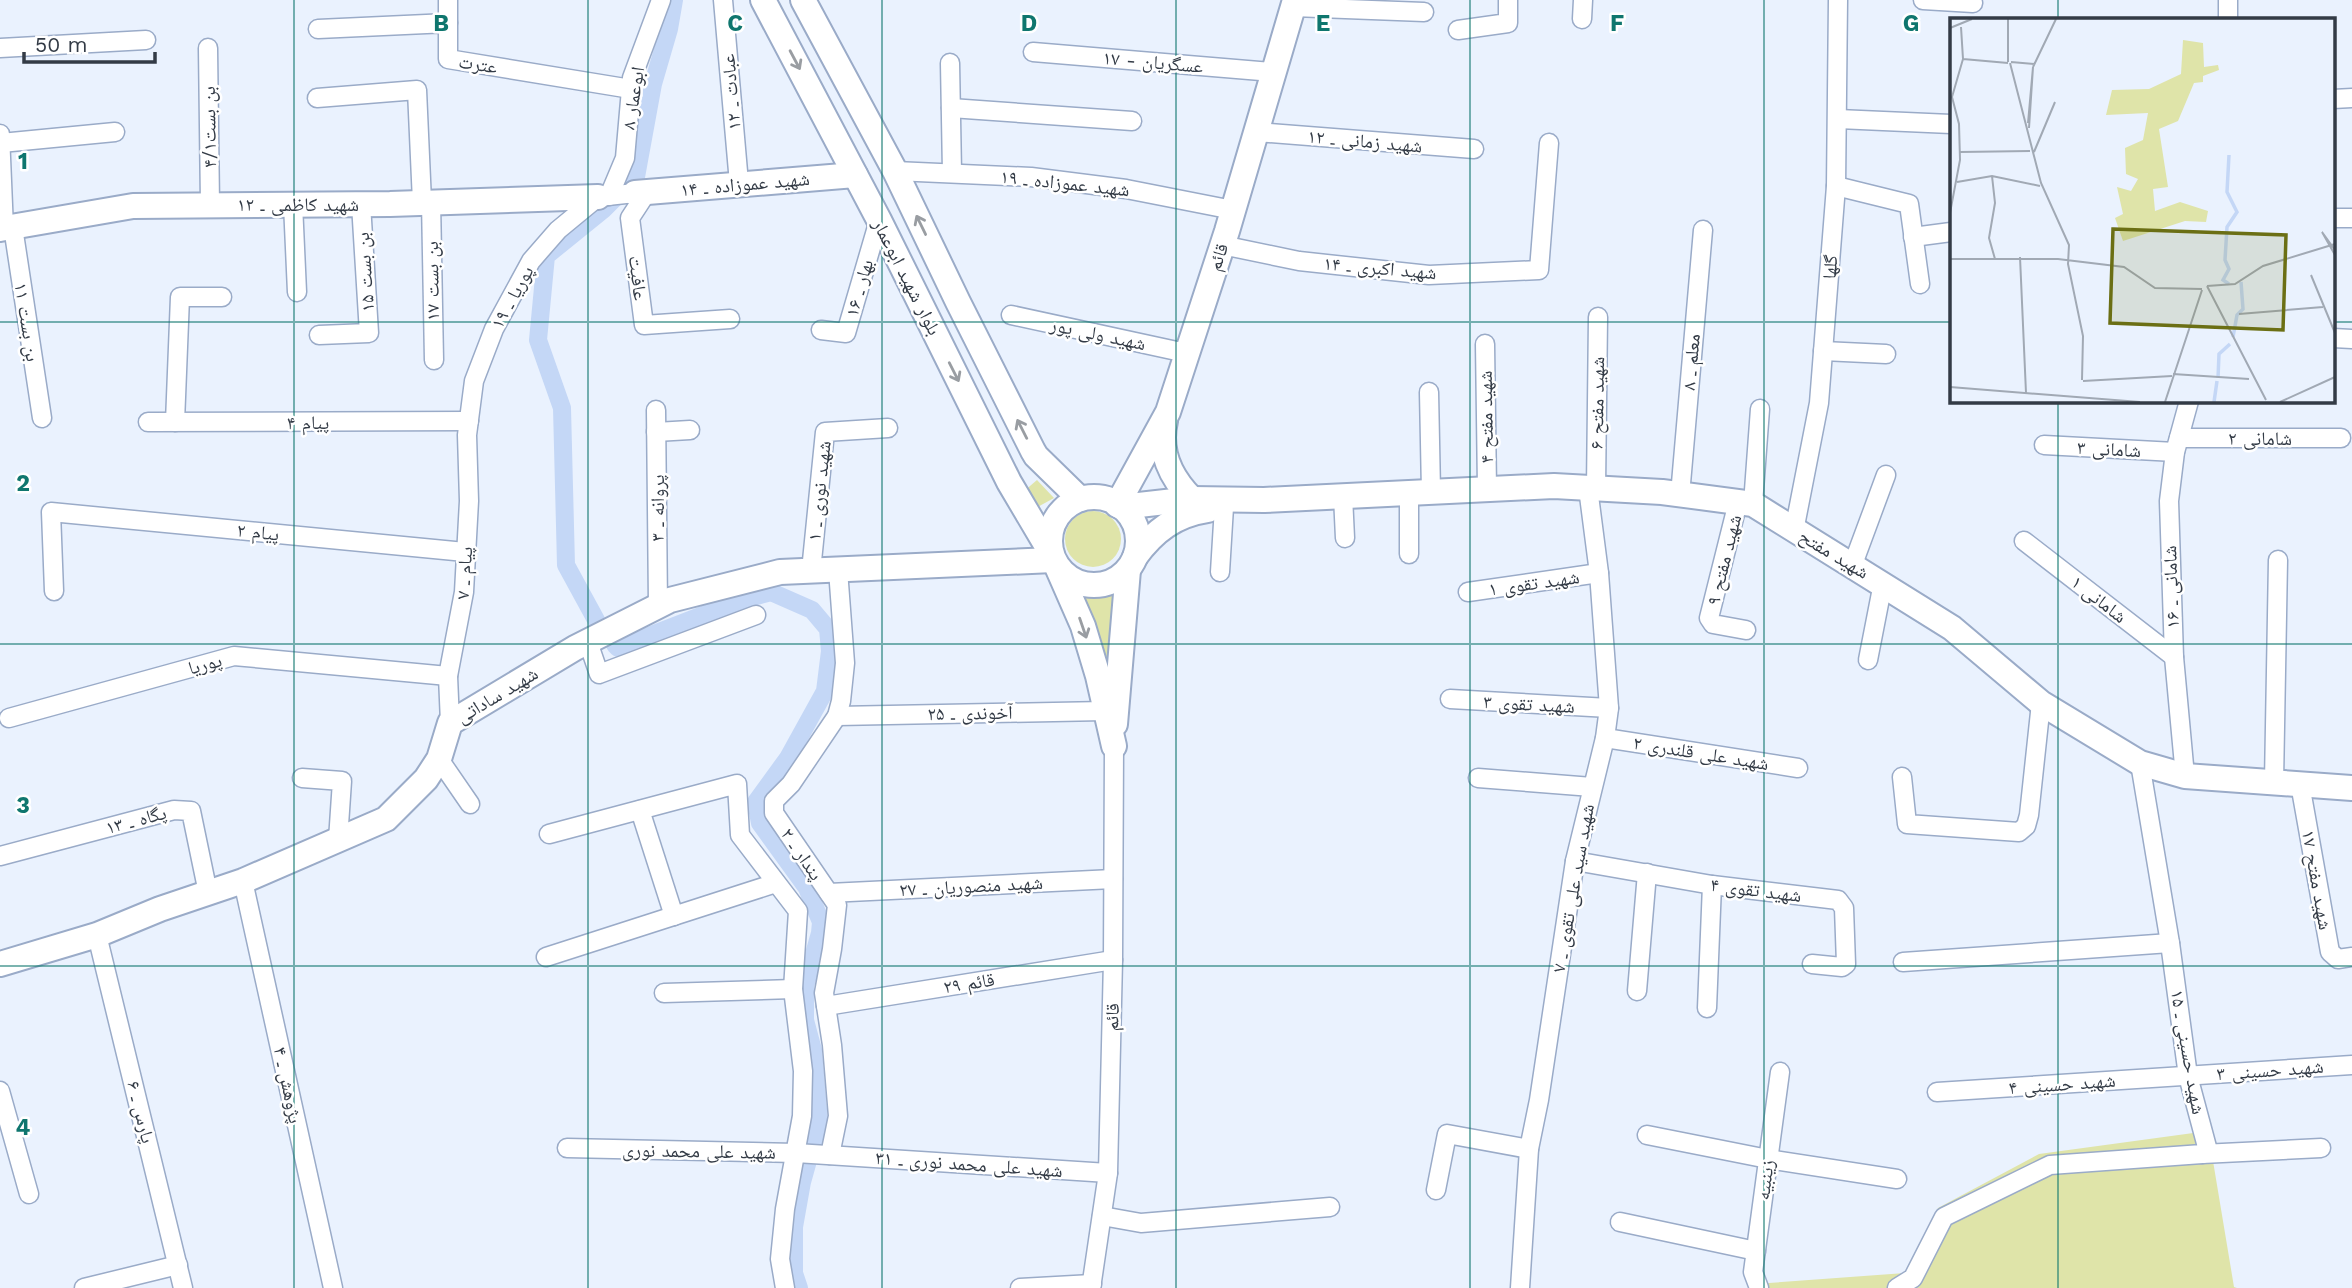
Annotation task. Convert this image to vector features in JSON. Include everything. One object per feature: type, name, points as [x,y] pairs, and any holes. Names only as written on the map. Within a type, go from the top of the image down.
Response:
[{"type":"street","points":[[318,29],[448,23],[448,0]]},
{"type":"street","name":"ابوعمار ۸","points":[[603,196],[625,158],[632,78],[660,0]]},
{"type":"street","name":"عبادت ـ ۱۲","points":[[723,0],[739,183]]},
{"type":"street","name":"بلوار شهید ابوعمار","points":[[763,0],[878,220],[1009,482],[1054,559],[1083,626],[1114,746]]},
{"type":"street","name":"بلوار شهید ابوعمار","points":[[803,0],[895,171],[1036,456],[1080,499]]},
{"type":"street","points":[[1458,30],[1508,23],[1508,0]]},
{"type":"street","points":[[1582,19],[1583,0]]},
{"type":"street","name":"گلها","points":[[1794,531],[1819,403],[1836,186],[1838,0]]},
{"type":"street","points":[[1923,0],[1973,3]]},
{"type":"street","points":[[2228,0],[2228,18]]},
{"type":"street","points":[[1294,3],[1424,12]]},
{"type":"street","name":"قائم","points":[[1119,506],[1168,412],[1233,210],[1294,3]]},
{"type":"street","name":"عترت","points":[[448,23],[447,59],[631,89]]},
{"type":"street","points":[[0,48],[146,40]]},
{"type":"street","name":"بن بست۴/۱","points":[[208,48],[210,205]]},
{"type":"street","name":"عسگریان - ۱۷","points":[[1033,52],[1273,72]]},
{"type":"street","points":[[950,63],[952,173]]},
{"type":"street","name":"بن بست ۱۷","points":[[317,98],[417,90],[434,360]]},
{"type":"street","points":[[2334,99],[2352,98]]},
{"type":"street","points":[[951,108],[1132,121]]},
{"type":"street","points":[[1838,118],[1950,124]]},
{"type":"street","points":[[1,139],[115,132]]},
{"type":"street","name":"شهید زمانی ـ ۱۲","points":[[1256,132],[1474,149]]},
{"type":"street","name":"بن بست ۱۱","points":[[1,139],[6,228],[42,418]]},
{"type":"street","name":"شهید اکبری ـ ۱۴","points":[[1222,245],[1299,261],[1429,275],[1539,270],[1549,143]]},
{"type":"street","name":"شهید عموزاده ـ ۱۹","points":[[895,171],[1031,177],[1126,189],[1233,210]]},
{"type":"street","name":"شهید عموزاده ـ ۱۴","points":[[641,193],[855,175]]},
{"type":"street","points":[[1836,186],[1909,204],[1920,284]]},
{"type":"street","points":[[603,196],[641,193]]},
{"type":"street","name":"عافیت","points":[[641,193],[630,218],[644,325],[730,319]]},
{"type":"street","name":"شهید کاظمی ـ ۱۲","points":[[6,228],[133,206],[361,204],[603,196]]},
{"type":"street","name":"پوریا ـ ۱۹","points":[[469,421],[474,381],[494,329],[531,261],[558,230],[603,196]]},
{"type":"street","points":[[293,204],[297,292]]},
{"type":"street","name":"بن بست ۱۵","points":[[319,335],[369,333],[361,204]]},
{"type":"street","points":[[2334,218],[2352,218]]},
{"type":"street","name":"بهار ـ ۱۶","points":[[821,330],[846,333],[878,220]]},
{"type":"street","name":"معلم ـ ۸","points":[[1680,495],[1703,230]]},
{"type":"street","points":[[1913,237],[1950,232]]},
{"type":"street","points":[[175,422],[180,297],[222,297]]},
{"type":"street","name":"شهید ولی پور","points":[[1011,315],[1186,353]]},
{"type":"street","name":"شهید مفتح ۶","points":[[1592,488],[1598,317]]},
{"type":"street","name":"شهید مفتح ۴","points":[[1485,344],[1487,489]]},
{"type":"street","points":[[1823,351],[1886,354]]},
{"type":"street","points":[[1409,555],[1420,492],[1429,392]]},
{"type":"street","name":"شامانی ـ ۱۶","points":[[2185,776],[2174,657],[2169,501],[2177,445],[2189,402]]},
{"type":"street","points":[[1746,503],[1760,409]]},
{"type":"street","name":"پروانه ـ ۳","points":[[656,410],[657,606]]},
{"type":"street","points":[[1168,412],[1164,436],[1166,460],[1177,481],[1192,499]]},
{"type":"street","name":"پیام ۴","points":[[148,422],[469,421]]},
{"type":"street","name":"پیام ـ ۷","points":[[450,723],[449,676],[464,592],[469,501],[469,421]]},
{"type":"street","name":"شهید نوری ـ ۱","points":[[811,571],[825,432],[888,428]]},
{"type":"street","points":[[656,432],[691,430]]},
{"type":"street","name":"شامانی ۲","points":[[2177,445],[2341,438]]},
{"type":"street","name":"شامانی ۳","points":[[2044,445],[2177,445]]},
{"type":"street","points":[[1009,482],[1020,482],[1030,477],[1036,456]]},
{"type":"street","points":[[1853,564],[1885,475]]},
{"type":"street","name":"شهید مفتح","points":[[1264,500],[1554,486],[1680,495],[1746,503],[1853,564],[1952,628],[2041,703],[2140,762],[2185,776],[2352,788]]},
{"type":"street","name":"شهید سید علی تقوی ـ ۷","points":[[1520,1288],[1529,1149],[1539,1100],[1575,861],[1605,738],[1609,708],[1592,488]]},
{"type":"street","points":[[1343,496],[1345,538]]},
{"type":"street","points":[[1114,746],[1131,564],[1138,544],[1136,530],[1130,517],[1108,500],[1080,499],[1068,505],[1059,515],[1049,540],[1054,559],[1066,575],[1077,582],[1105,584],[1117,579],[1131,564],[1158,530],[1176,518],[1264,500]]},
{"type":"street","points":[[1119,506],[1192,499],[1264,500]]},
{"type":"street","name":"شهید مفتح ۹","points":[[1746,503],[1709,618],[1713,624],[1746,631]]},
{"type":"street","points":[[1220,572],[1224,507]]},
{"type":"street","name":"پیام ۲","points":[[54,591],[51,512],[465,552]]},
{"type":"street","name":"شامانی ۱","points":[[2024,541],[2174,657]]},
{"type":"street","name":"شهید ساداتی","points":[[0,964],[97,935],[160,909],[243,881],[386,819],[426,779],[439,759],[450,723],[588,642],[670,600],[780,572],[1054,559]]},
{"type":"street","points":[[2274,782],[2278,561]]},
{"type":"street","name":"پندار ـ ۲","points":[[830,1156],[838,1116],[824,993],[837,905],[774,813],[774,801],[791,783],[837,716],[845,663],[838,570]]},
{"type":"street","name":"شهید تقوی ۱","points":[[1468,592],[1599,573]]},
{"type":"street","points":[[1868,660],[1883,583]]},
{"type":"street","points":[[588,642],[599,674],[756,615]]},
{"type":"street","name":"پوریا","points":[[9,718],[234,656],[449,676]]},
{"type":"street","name":"شهید تقوی ۳","points":[[1450,699],[1609,708]]},
{"type":"street","points":[[1902,777],[1907,824],[2019,832],[2026,826],[2029,815],[2041,703]]},
{"type":"street","name":"آخوندی ـ ۲۵","points":[[837,716],[1104,711]]},
{"type":"street","name":"شهید علی قلندری ۲","points":[[1605,738],[1798,768]]},
{"type":"street","name":"قائم","points":[[1092,1286],[1108,1173],[1114,746]]},
{"type":"street","points":[[439,759],[470,804]]},
{"type":"street","name":"شهید حسینی ـ ۱۵","points":[[2140,762],[2188,1076],[2207,1147],[2202,1154]]},
{"type":"street","points":[[302,778],[342,780],[338,840]]},
{"type":"street","points":[[1478,778],[1592,787]]},
{"type":"street","points":[[550,834],[737,784],[740,835],[798,911],[793,989],[803,1071],[802,1116],[785,1209],[780,1259],[785,1288]]},
{"type":"street","name":"شهید مفتح ۱۷","points":[[2300,784],[2330,952],[2338,959],[2352,957]]},
{"type":"street","name":"پگاه ـ ۱۳","points":[[0,856],[174,810],[191,811],[208,893]]},
{"type":"street","points":[[640,810],[674,916]]},
{"type":"street","name":"شهید تقوی ۴","points":[[1575,861],[1712,885],[1838,900],[1844,908],[1846,964],[1842,967],[1812,964]]},
{"type":"street","points":[[1637,991],[1647,873]]},
{"type":"street","name":"شهید منصوریان ـ ۲۷","points":[[829,893],[1113,879]]},
{"type":"street","name":"پژوهش ـ ۴","points":[[243,881],[332,1288]]},
{"type":"street","points":[[546,957],[776,883]]},
{"type":"street","points":[[1707,1008],[1712,885]]},
{"type":"street","name":"پارس ـ ۶","points":[[97,935],[183,1288]]},
{"type":"street","points":[[1903,962],[2169,943]]},
{"type":"street","name":"قائم ۲۹","points":[[826,1006],[1113,960]]},
{"type":"street","points":[[664,993],[793,989]]},
{"type":"street","name":"شهید حسینی ۳","points":[[2188,1076],[2352,1065]]},
{"type":"street","name":"زینبیه","points":[[1759,1288],[1753,1272],[1780,1072]]},
{"type":"street","name":"شهید حسینی ۴","points":[[1937,1092],[2188,1076]]},
{"type":"street","points":[[0,1091],[29,1194]]},
{"type":"street","points":[[1436,1190],[1447,1134],[1529,1149]]},
{"type":"street","points":[[1647,1135],[1768,1159],[1897,1179]]},
{"type":"street","points":[[1897,1288],[1913,1278],[1944,1217],[2050,1165],[2321,1147]]},
{"type":"street","name":"شهید علی محمد نوری","points":[[567,1148],[830,1156]]},
{"type":"street","name":"شهید علی محمد نوری ـ ۳۱","points":[[830,1156],[1108,1173]]},
{"type":"street","points":[[1102,1216],[1141,1223],[1330,1207]]},
{"type":"street","points":[[1620,1222],[1756,1251]]},
{"type":"street","points":[[85,1288],[178,1265]]},
{"type":"street","points":[[1020,1288],[1092,1286]]},
{"type":"green space","points":[[1037,480],[1054,498],[1034,509],[1023,492]]},
{"type":"green space","points":[[1087,511],[1099,511],[1109,515],[1117,523],[1121,539],[1117,555],[1109,563],[1099,567],[1087,567],[1077,563],[1069,555],[1065,545],[1065,533],[1069,523],[1077,515]]},
{"type":"green space","points":[[1114,595],[1111,701],[1084,598]]},
{"type":"green space","points":[[2208,1131],[2234,1287],[2237,1288],[1750,1288],[1769,1283],[1905,1273],[1938,1208],[2039,1154]]},
{"type":"waterway","points":[[596,620],[566,565],[562,408],[538,340],[546,256],[604,209],[636,177],[653,84],[669,29],[674,0]]},
{"type":"waterway","points":[[615,645],[618,648],[742,600],[771,592],[812,610],[828,629],[830,651],[825,691],[788,758],[756,802],[760,823],[807,888],[821,922],[805,986],[805,1020],[813,1050],[819,1121],[802,1182],[794,1227],[794,1273],[799,1288]]}]
